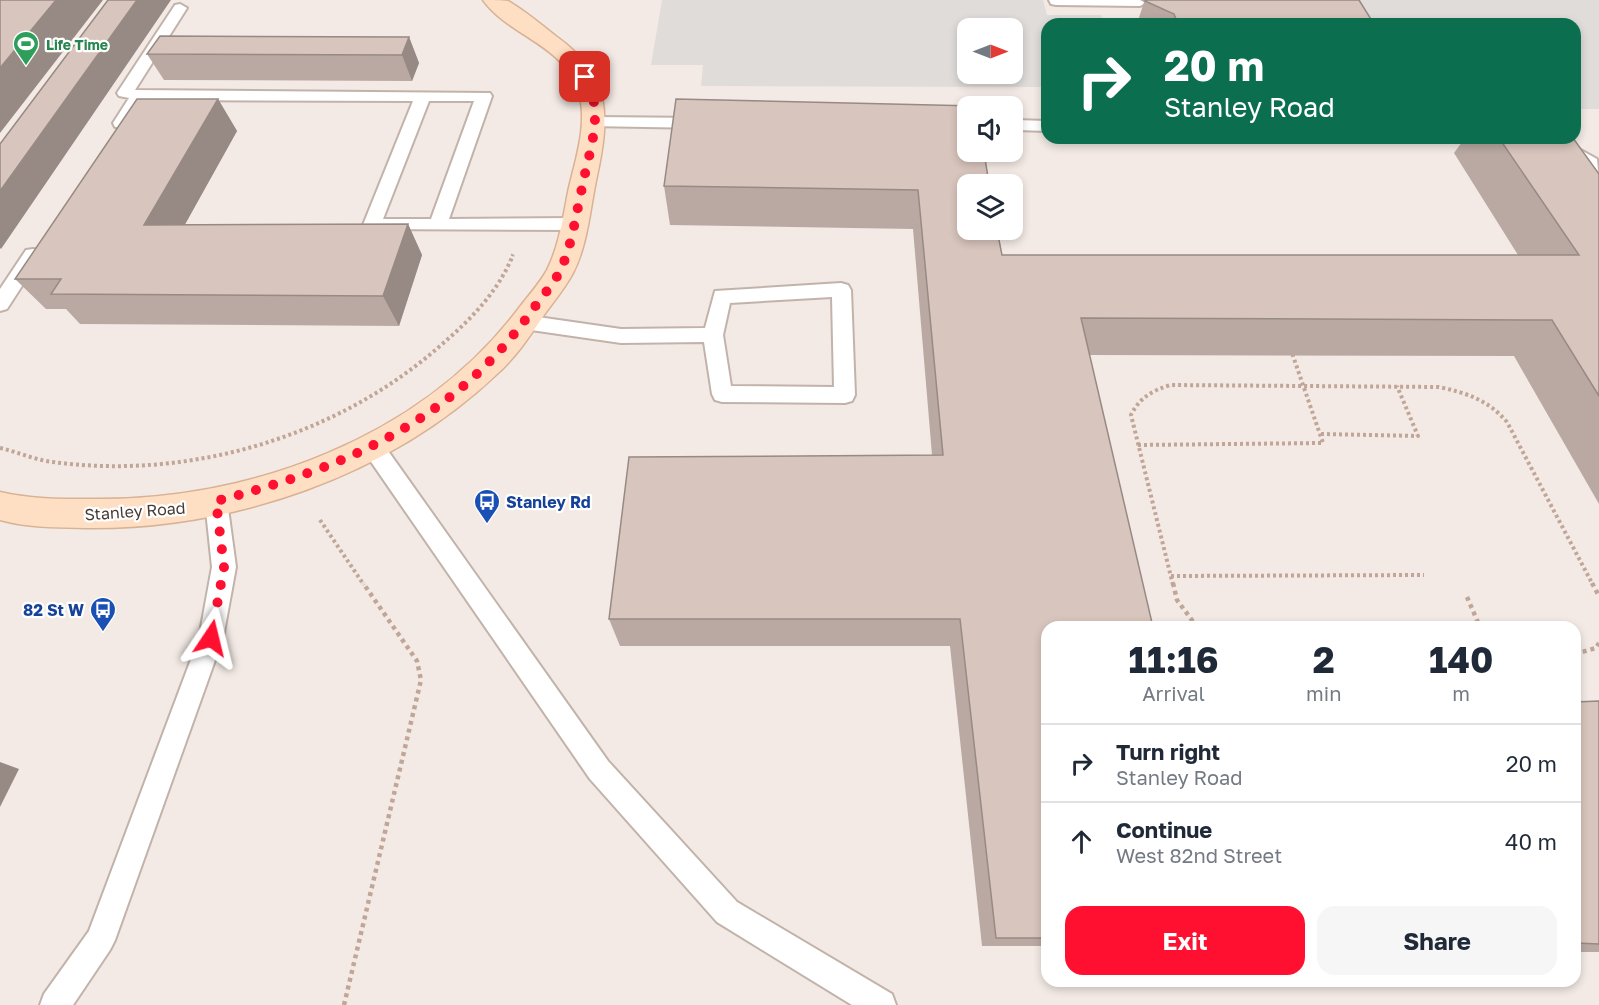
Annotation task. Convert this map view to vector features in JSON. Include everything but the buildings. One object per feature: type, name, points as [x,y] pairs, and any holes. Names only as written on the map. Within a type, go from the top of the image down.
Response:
[{"type":"street","points":[[494,0],[570,58],[585,77],[593,99],[595,122]]},
{"type":"street","name":"Stanley Road","points":[[0,506],[14,510],[99,516],[184,509],[316,472],[373,447],[428,415],[487,367],[524,322],[560,271],[574,224],[595,122]]},
{"type":"lane","points":[[1056,1],[1140,2]]},
{"type":"lane","points":[[180,8],[125,93],[140,95],[484,96],[438,225]]},
{"type":"lane","points":[[113,135],[140,95]]},
{"type":"lane","points":[[423,96],[372,225],[574,224]]},
{"type":"lane","points":[[595,122],[719,123]]},
{"type":"lane","points":[[1023,125],[1041,126]]},
{"type":"lane","points":[[1558,144],[1591,163],[1599,174]]},
{"type":"lane","points":[[0,304],[40,244]]},
{"type":"lane","points":[[842,290],[844,395],[722,394],[713,335],[722,296],[842,290]]},
{"type":"lane","points":[[524,322],[621,336],[713,335]]},
{"type":"lane","points":[[373,447],[599,770],[727,912],[881,1005]]},
{"type":"lane","points":[[55,1005],[100,940],[211,638],[224,567],[216,501]]},
{"type":"path","points":[[0,448],[51,462],[122,466],[181,462],[253,446],[316,426],[382,390],[428,359],[475,314],[506,274],[522,225]]},
{"type":"path","points":[[1138,445],[1323,443],[1292,352]]},
{"type":"path","points":[[1193,621],[1178,600],[1131,415],[1137,401],[1150,392],[1170,385],[1439,387],[1478,396],[1498,410],[1507,422],[1599,596]]},
{"type":"path","points":[[1320,434],[1418,436],[1396,386]]},
{"type":"path","points":[[320,520],[417,661],[421,680],[344,1005]]},
{"type":"path","points":[[1171,576],[1424,575]]},
{"type":"path","points":[[1467,597],[1477,621]]},
{"type":"path","points":[[1581,652],[1596,648],[1599,644]]},
{"type":"shaded area","points":[[662,0],[1043,0],[1047,15],[1101,15],[1102,18],[1041,18],[1041,87],[701,86],[703,65],[651,65]]},
{"type":"shaded area","points":[[1356,0],[1599,0],[1599,109],[1581,109],[1581,18],[1366,18]]},
{"type":"place","name":"Life Time","points":[[26,67]]},
{"type":"place","name":"Stanley Rd","points":[[487,525]]},
{"type":"place","name":"82 St W","points":[[103,633]]},
{"type":"route","points":[[211,638],[224,567],[216,501],[316,472],[373,447],[428,415],[487,367],[524,322],[560,271],[574,224],[595,122],[593,99],[585,77]]}]
